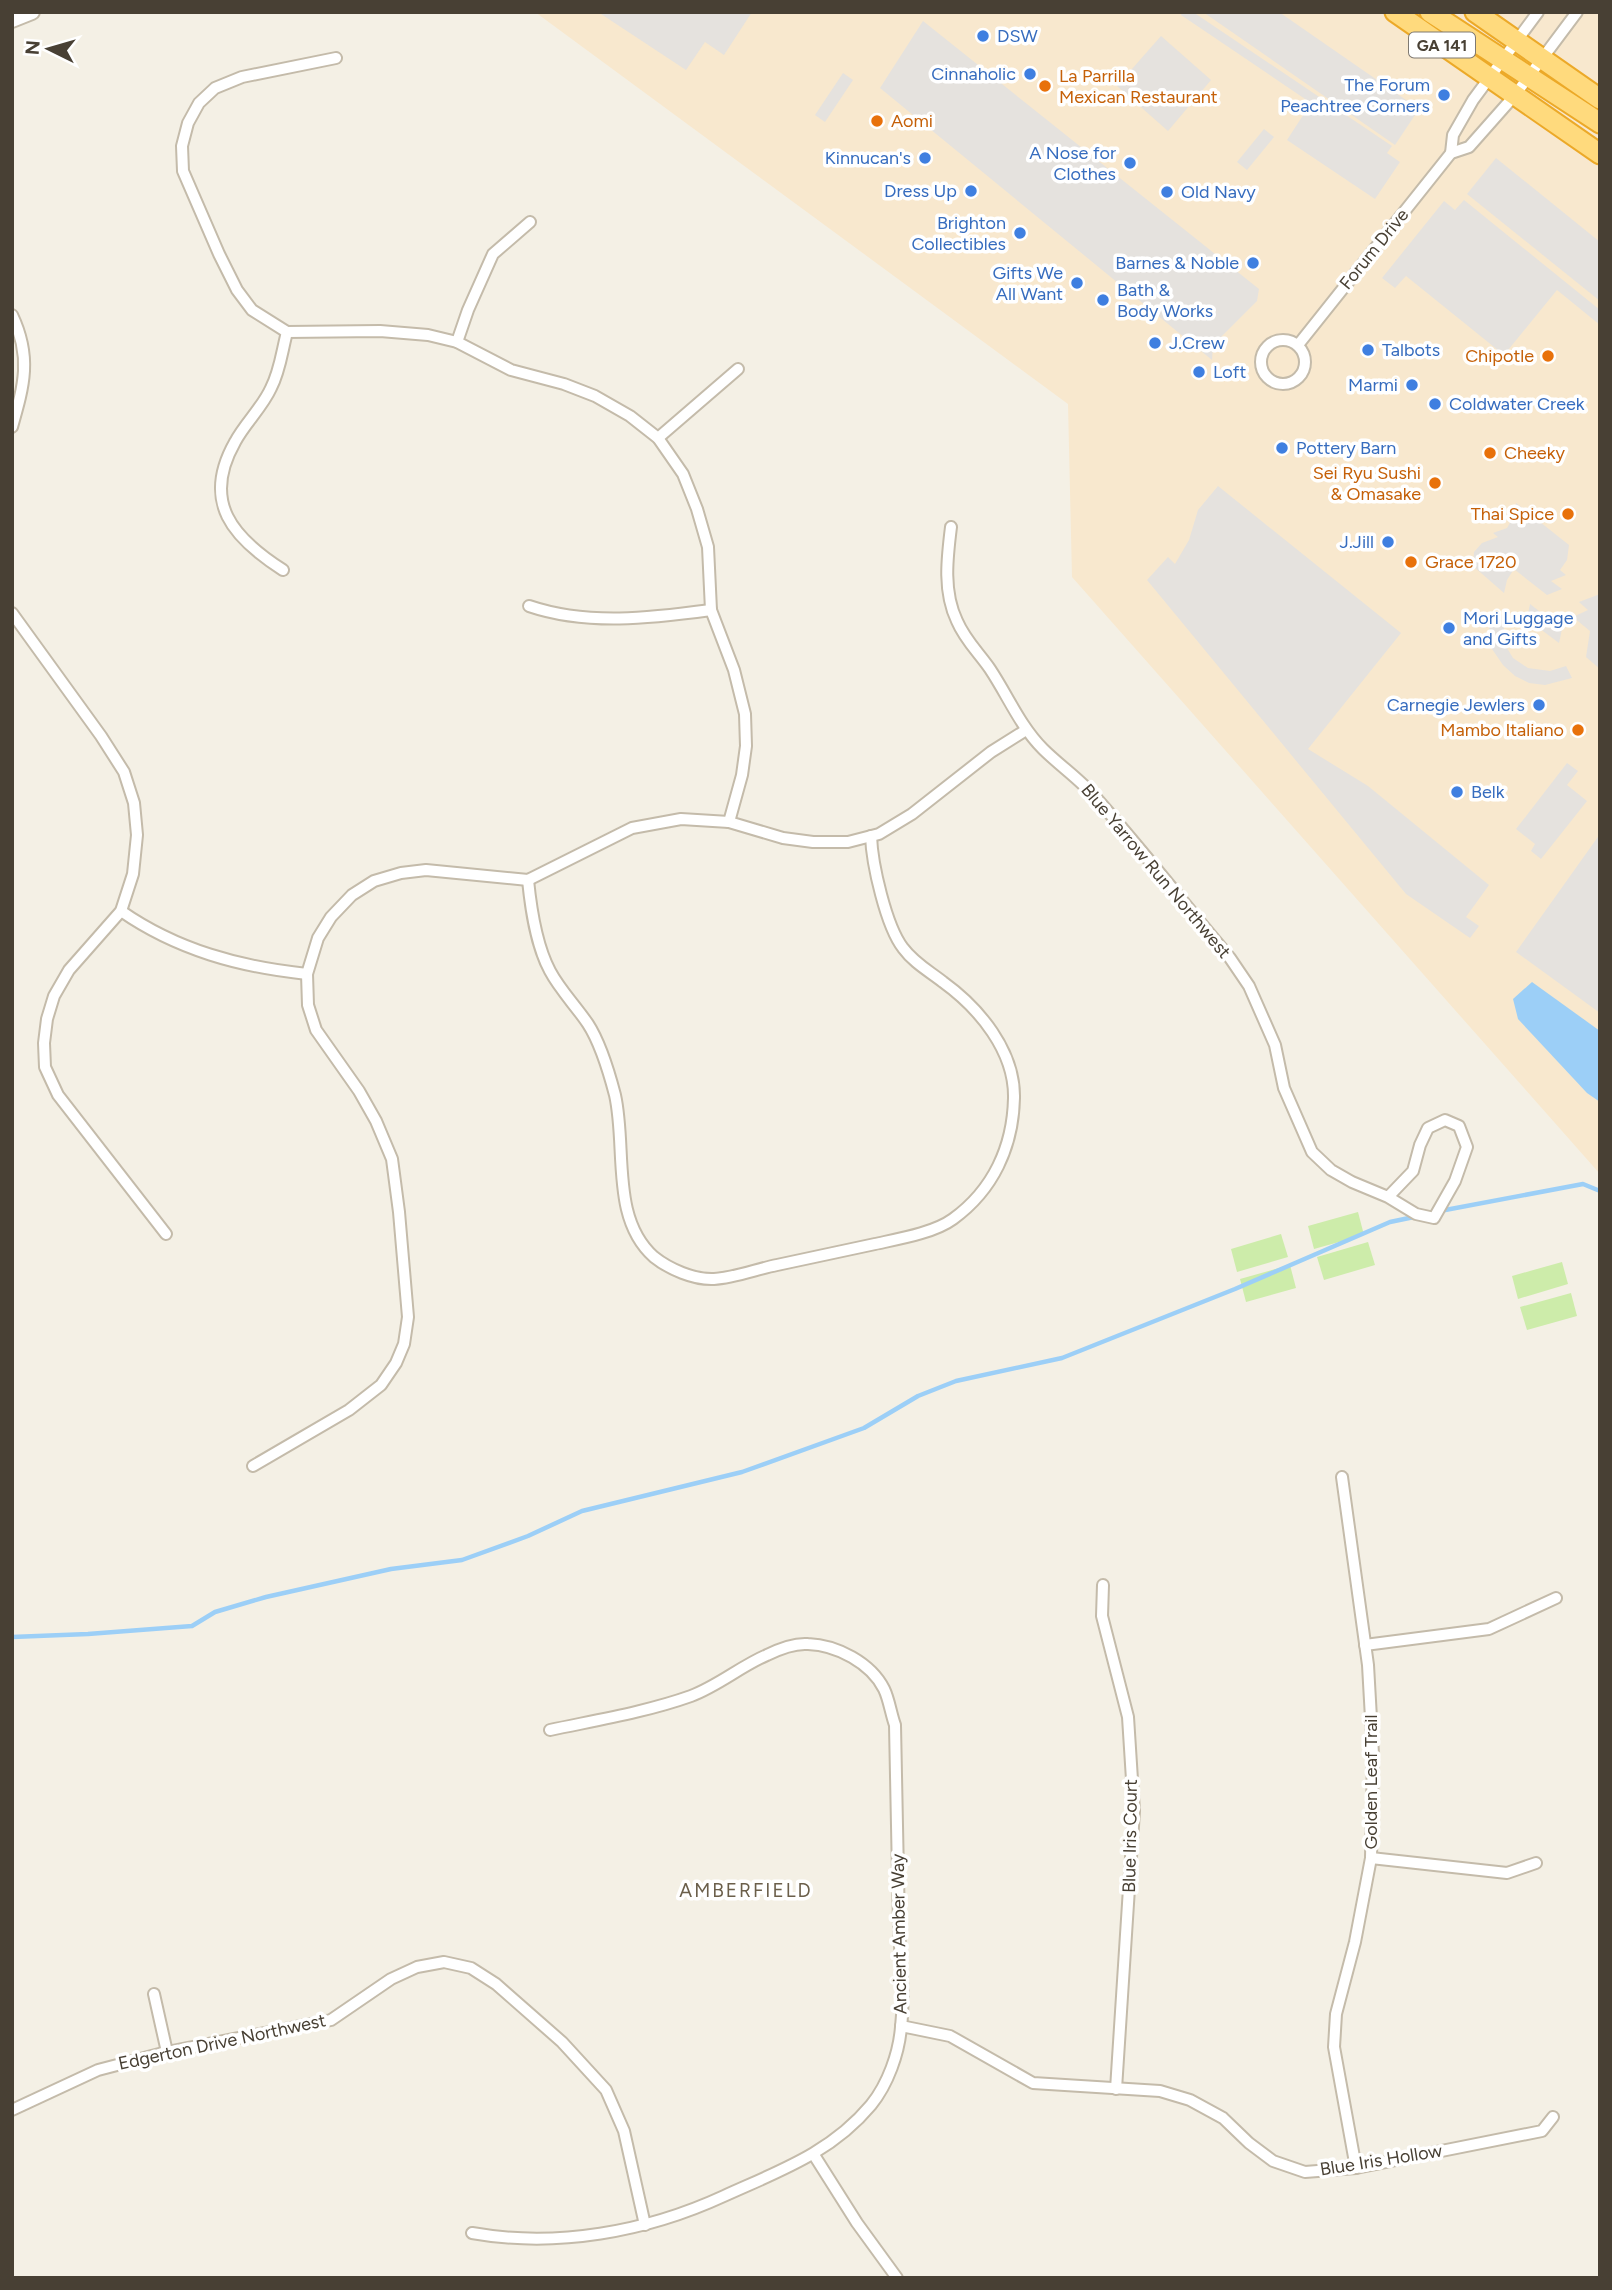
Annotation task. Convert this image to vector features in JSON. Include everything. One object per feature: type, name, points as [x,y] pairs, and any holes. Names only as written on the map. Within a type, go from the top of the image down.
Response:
[{"type":"highway","name":"GA 141","points":[[1395,12],[1600,154]]},
{"type":"highway","points":[[1430,12],[1600,123]]},
{"type":"highway","name":"GA 141","points":[[1475,12],[1600,99]]},
{"type":"street","points":[[12,20],[32,12]]},
{"type":"street","name":"Forum Drive","points":[[1297,345],[1451,153],[1453,135],[1489,78],[1538,12]]},
{"type":"street","name":"Forum Drive","points":[[1451,153],[1469,147],[1515,95],[1577,12]]},
{"type":"street","points":[[335,58],[255,74],[215,88],[199,103],[188,123],[182,146],[183,171],[204,223],[237,290],[252,310],[287,332],[380,331],[428,335],[457,342],[510,370],[564,384],[595,396],[629,416],[658,438],[683,474],[697,509],[708,547],[711,610],[734,670],[745,714],[746,746],[742,775],[729,822]]},
{"type":"street","points":[[457,342],[493,254],[530,222]]},
{"type":"street","points":[[12,315],[21,334],[26,364],[22,393],[12,427]]},
{"type":"street","points":[[283,570],[254,551],[238,536],[225,508],[221,490],[226,459],[235,440],[270,392],[278,374],[287,332]]},
{"type":"street","points":[[1278,340],[1292,341],[1297,345],[1302,350],[1305,363],[1300,376],[1289,383],[1270,379],[1262,368],[1266,348],[1278,340]]},
{"type":"street","points":[[658,438],[738,369]]},
{"type":"street","name":"Blue Yarrow Run Northwest","points":[[951,527],[948,591],[956,620],[969,643],[988,666],[1026,730],[1096,797],[1230,958],[1249,986],[1275,1045],[1284,1088],[1312,1152],[1331,1170],[1352,1182],[1388,1197],[1416,1214],[1434,1219],[1455,1181],[1468,1147],[1459,1126],[1445,1120],[1429,1128],[1420,1145],[1413,1171],[1388,1197]]},
{"type":"street","points":[[529,606],[554,615],[589,618],[628,618],[711,610]]},
{"type":"street","points":[[12,613],[124,772],[134,803],[137,835],[132,874],[121,911],[69,970],[54,996],[47,1019],[45,1067],[58,1095],[166,1234]]},
{"type":"street","points":[[253,1466],[349,1410],[381,1385],[396,1363],[404,1344],[408,1317],[392,1159],[376,1121],[359,1091],[316,1030],[308,1005],[307,974],[318,938],[331,917],[352,895],[373,881],[401,873],[426,870],[528,880],[632,828],[681,819],[729,822],[783,838],[813,842],[848,842],[871,836],[912,814],[974,764],[1026,730]]},
{"type":"street","points":[[528,880],[542,952],[554,977],[590,1028],[605,1062],[615,1095],[620,1123],[623,1184],[632,1227],[640,1242],[656,1258],[678,1271],[713,1279],[911,1236],[950,1222],[975,1200],[987,1185],[1007,1149],[1014,1096],[1008,1064],[984,1019],[959,995],[918,965],[902,946],[892,927],[874,865],[871,836]]},
{"type":"street","points":[[121,911],[140,925],[206,954],[264,970],[307,974]]},
{"type":"street","name":"Golden Leaf Trail","points":[[1342,1477],[1365,1645],[1373,1754],[1371,1858],[1336,2014],[1334,2047],[1356,2168]]},
{"type":"street","name":"Blue Iris Court","points":[[1103,1585],[1101,1616],[1128,1717],[1134,1811],[1116,2089]]},
{"type":"street","points":[[1365,1645],[1489,1629],[1556,1598]]},
{"type":"street","name":"Ancient Amber Way","points":[[472,2233],[499,2238],[547,2240],[645,2225],[710,2202],[814,2155],[850,2127],[872,2103],[888,2076],[901,2026],[895,1725],[884,1689],[870,1670],[851,1656],[830,1649],[808,1644],[788,1647],[766,1655],[693,1695],[630,1714],[550,1730]]},
{"type":"street","points":[[1371,1858],[1507,1873],[1536,1863]]},
{"type":"street","name":"Edgerton Drive Northwest","points":[[12,2110],[98,2070],[167,2052],[331,2020],[391,1979],[417,1967],[444,1962],[471,1968],[496,1984],[562,2042],[606,2090],[624,2131],[645,2225]]},
{"type":"street","points":[[154,1994],[167,2052]]},
{"type":"street","name":"Blue Iris Hollow","points":[[901,2026],[950,2036],[1033,2083],[1160,2091],[1190,2100],[1223,2119],[1273,2161],[1305,2172],[1356,2168],[1542,2131],[1553,2117]]},
{"type":"street","points":[[814,2155],[897,2278]]},
{"type":"shaded area","name":"The Forum Peachtree Corners","points":[[535,12],[1600,12],[1600,1174],[1072,577],[1068,404]]},
{"type":"shaded area","points":[[598,12],[752,12],[724,55],[705,42],[686,70]]},
{"type":"shaded area","points":[[1182,12],[1193,12],[1392,146],[1387,153],[1400,162],[1375,199],[1287,140],[1311,103],[1181,15]]},
{"type":"shaded area","points":[[1203,12],[1279,12],[1419,109],[1395,145]]},
{"type":"shaded area","points":[[923,21],[1259,289],[1257,301],[1213,345],[1212,360],[880,88]]},
{"type":"shaded area","points":[[1161,36],[1211,80],[1168,131],[1117,86]]},
{"type":"shaded area","points":[[843,73],[853,80],[825,122],[815,115]]},
{"type":"shaded area","points":[[1264,129],[1274,137],[1247,170],[1237,162]]},
{"type":"shaded area","points":[[1496,158],[1600,242],[1600,301],[1467,194]]},
{"type":"shaded area","points":[[1464,200],[1600,310],[1600,325],[1557,290],[1504,355],[1406,276],[1395,288],[1382,278],[1444,201],[1455,210]]},
{"type":"shaded area","points":[[1218,486],[1401,633],[1308,749],[1368,786],[1489,885],[1466,917],[1479,926],[1470,938],[1406,894],[1147,580],[1168,557],[1175,564],[1189,540],[1198,510]]},
{"type":"shaded area","points":[[1516,503],[1569,545],[1567,560],[1560,570],[1566,575],[1551,581],[1562,589],[1547,595],[1514,569],[1507,580],[1504,593],[1473,566],[1474,552],[1482,543],[1498,537],[1493,533],[1507,528],[1514,516]]},
{"type":"shaded area","points":[[1600,594],[1600,669],[1586,657],[1590,631],[1573,617],[1588,610],[1579,602]]},
{"type":"shaded area","points":[[1530,604],[1562,629],[1559,643],[1527,619]]},
{"type":"shaded area","points":[[1491,612],[1504,616],[1504,643],[1513,658],[1528,668],[1550,671],[1566,666],[1572,678],[1545,685],[1529,683],[1515,676],[1492,649],[1489,628]]},
{"type":"shaded area","points":[[1567,763],[1578,771],[1567,785],[1587,801],[1541,859],[1531,851],[1535,844],[1516,829]]},
{"type":"shaded area","points":[[1600,834],[1600,1013],[1516,952]]},
{"type":"green space","points":[[1358,1212],[1364,1235],[1314,1249],[1308,1226]]},
{"type":"green space","points":[[1281,1234],[1288,1257],[1237,1272],[1231,1249]]},
{"type":"green space","points":[[1368,1242],[1375,1265],[1324,1280],[1317,1257]]},
{"type":"green space","points":[[1562,1262],[1568,1284],[1518,1299],[1512,1276]]},
{"type":"green space","points":[[1290,1265],[1296,1288],[1246,1302],[1240,1279]]},
{"type":"green space","points":[[1571,1293],[1577,1316],[1527,1330],[1520,1307]]},
{"type":"water","points":[[1532,982],[1600,1031],[1600,1102],[1587,1093],[1518,1019],[1513,999]]},
{"type":"waterway","points":[[1440,1211],[1583,1184],[1600,1191]]},
{"type":"waterway","points":[[12,1637],[192,1626],[215,1612],[266,1597],[391,1569],[462,1560],[528,1536],[582,1511],[742,1472],[864,1428],[918,1396],[956,1381],[1062,1358],[1235,1289],[1390,1222],[1414,1217]]},
{"type":"place","name":"DSW","points":[[983,36]]},
{"type":"place","name":"Cinnaholic","points":[[1030,74]]},
{"type":"place","name":"La Parrilla Mexican Restaurant","points":[[1045,86]]},
{"type":"place","name":"The Forum Peachtree Corners","points":[[1444,95]]},
{"type":"place","name":"Aomi","points":[[877,121]]},
{"type":"place","name":"Kinnucan's","points":[[925,158]]},
{"type":"place","name":"A Nose for Clothes","points":[[1130,163]]},
{"type":"place","name":"Dress Up","points":[[971,191]]},
{"type":"place","name":"Old Navy","points":[[1167,192]]},
{"type":"place","name":"Brighton Collectibles","points":[[1020,233]]},
{"type":"place","name":"Barnes & Noble","points":[[1253,263]]},
{"type":"place","name":"Gifts We All Want","points":[[1077,283]]},
{"type":"place","name":"Bath & Body Works","points":[[1103,300]]},
{"type":"place","name":"J.Crew","points":[[1155,343]]},
{"type":"place","name":"Talbots","points":[[1368,350]]},
{"type":"place","name":"Chipotle","points":[[1548,356]]},
{"type":"place","name":"Loft","points":[[1199,372]]},
{"type":"place","name":"Marmi","points":[[1412,385]]},
{"type":"place","name":"Coldwater Creek","points":[[1435,404]]},
{"type":"place","name":"Pottery Barn","points":[[1282,448]]},
{"type":"place","name":"Cheeky","points":[[1490,453]]},
{"type":"place","name":"Sei Ryu Sushi & Omasake","points":[[1435,483]]},
{"type":"place","name":"Thai Spice","points":[[1568,514]]},
{"type":"place","name":"J.Jill","points":[[1388,542]]},
{"type":"place","name":"Grace 1720","points":[[1411,562]]},
{"type":"place","name":"Mori Luggage and Gifts","points":[[1449,628]]},
{"type":"place","name":"Carnegie Jewlers","points":[[1539,705]]},
{"type":"place","name":"Mambo Italiano","points":[[1578,730]]},
{"type":"place","name":"Belk","points":[[1457,792]]},
{"type":"district","name":"AMBERFIELD","points":[[746,1890]]}]
